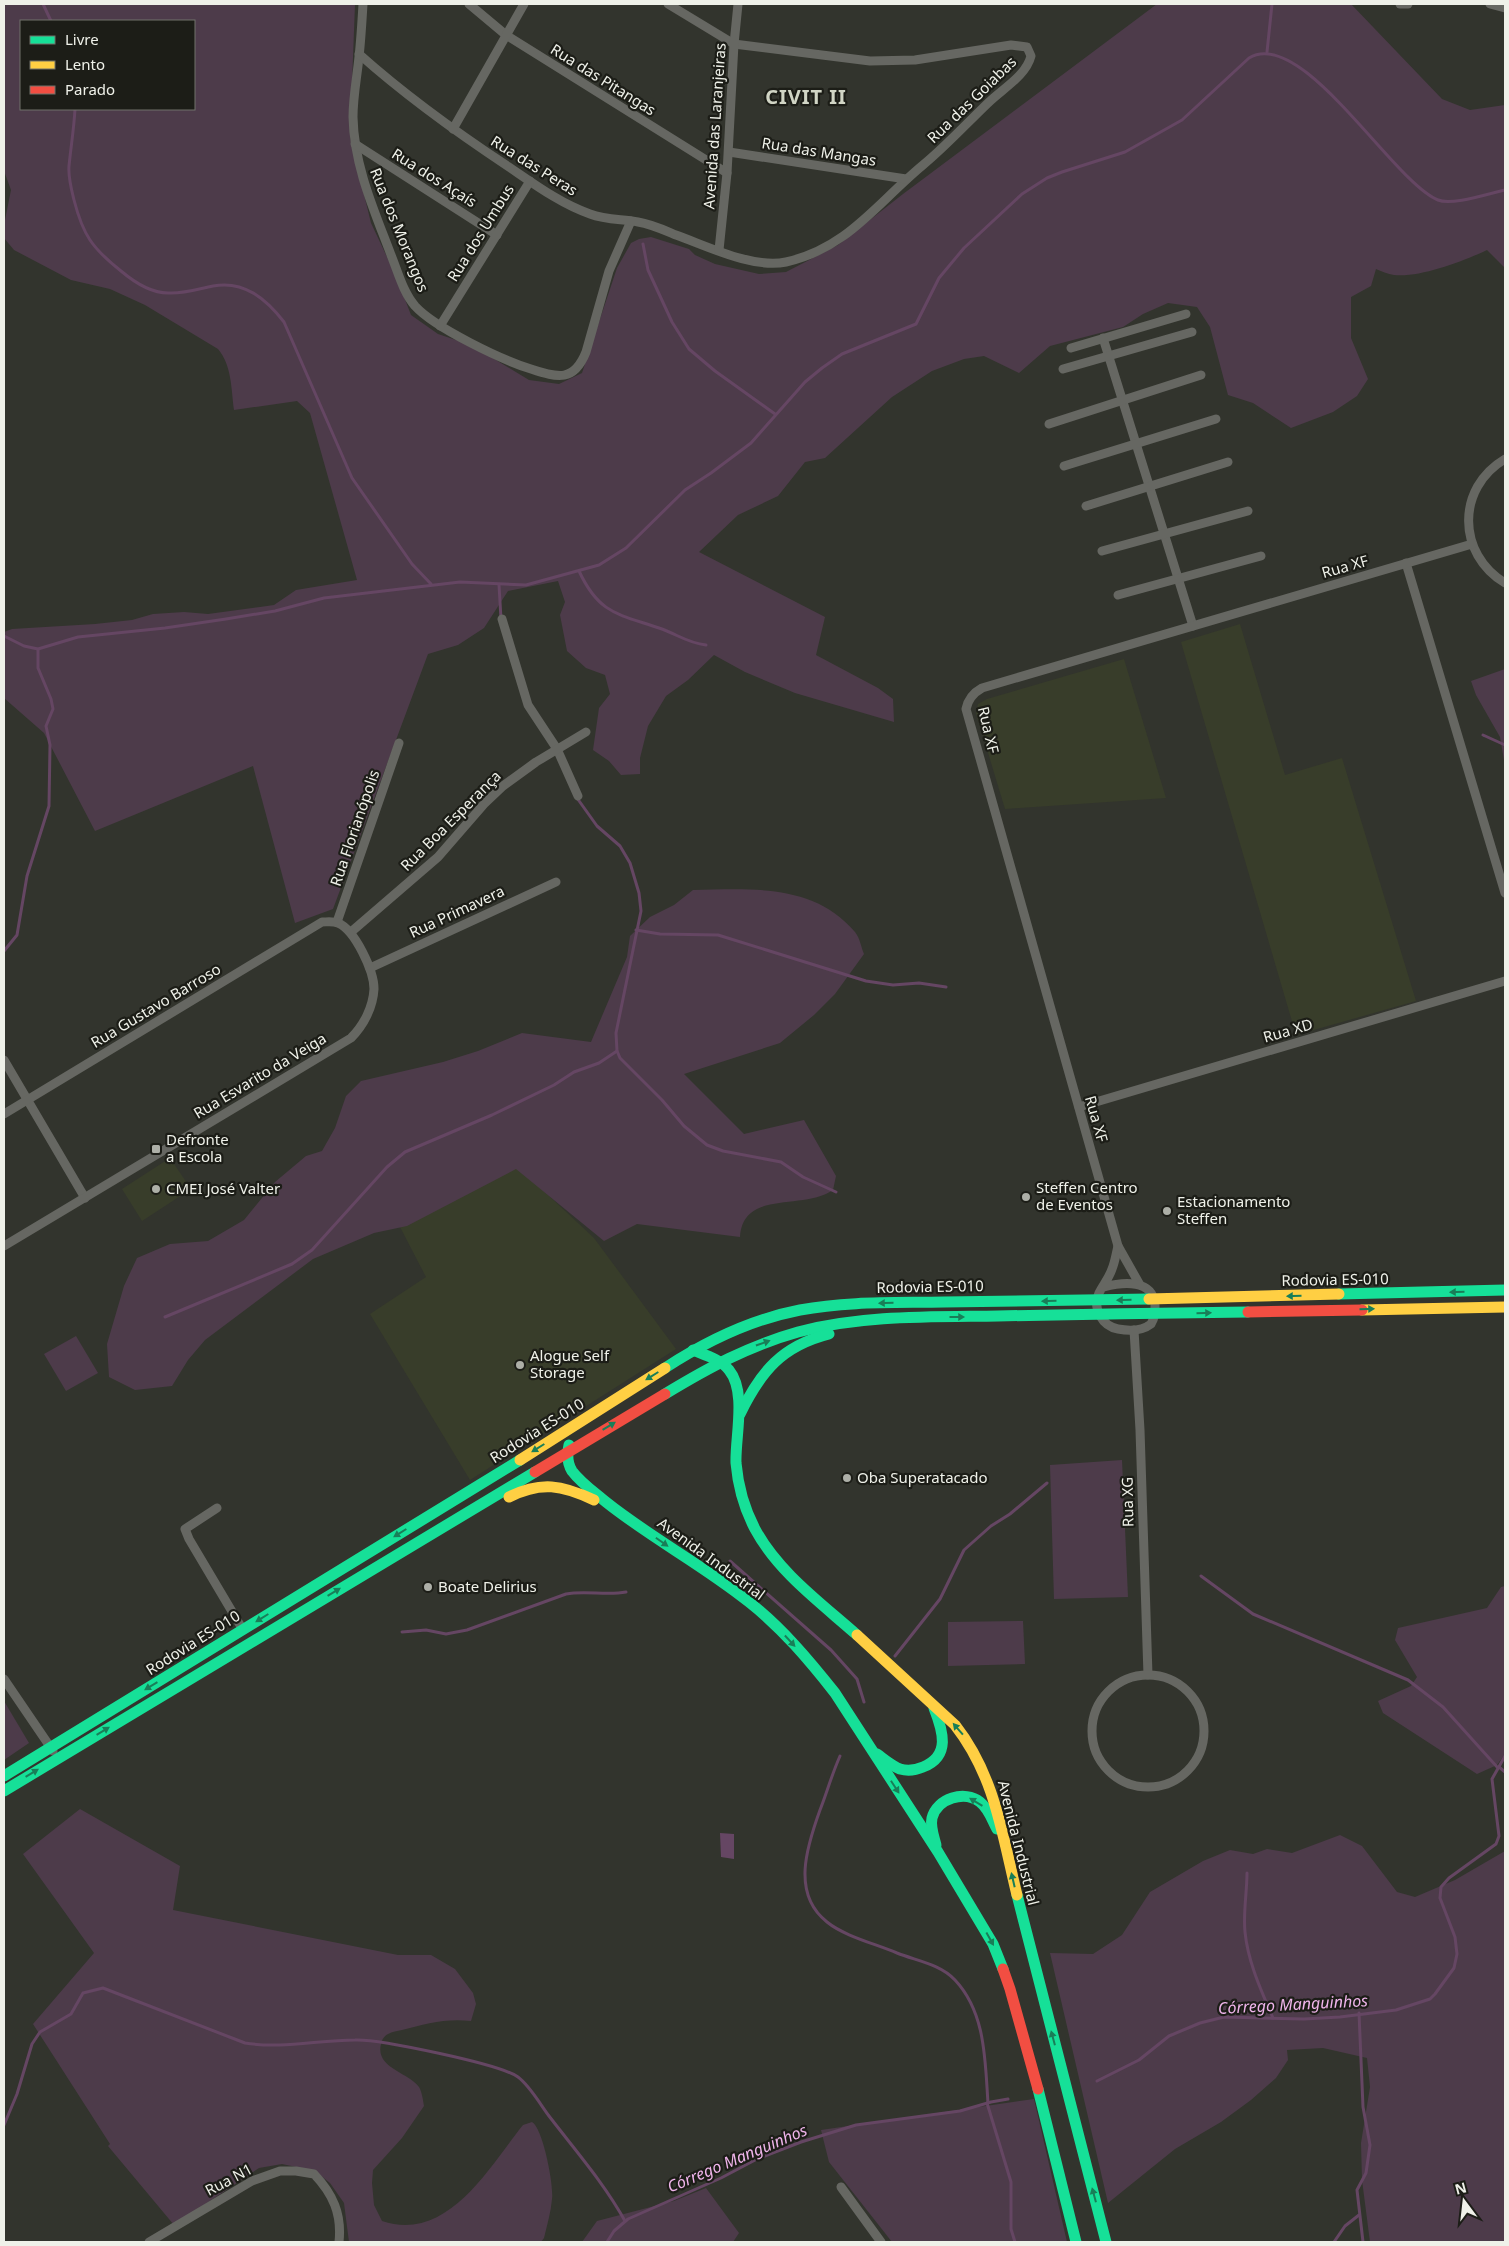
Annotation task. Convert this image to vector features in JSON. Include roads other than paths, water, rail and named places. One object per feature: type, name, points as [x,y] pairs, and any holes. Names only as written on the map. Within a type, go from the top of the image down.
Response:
[{"type":"main road","name":"Rodovia ES-010","points":[[4,1776],[580,1422],[693,1350],[736,1330],[770,1318],[800,1310],[838,1305],[1505,1290]]},
{"type":"main road","name":"Rodovia ES-010","points":[[4,1791],[718,1362],[787,1335],[849,1323],[938,1317],[1505,1306]]},
{"type":"main road","name":"Avenida Industrial","points":[[738,1417],[752,1387],[768,1366],[788,1350],[822,1335],[869,1328],[925,1326],[938,1317]]},
{"type":"main road","points":[[693,1350],[718,1362]]},
{"type":"main road","name":"Avenida Industrial","points":[[718,1362],[725,1365],[735,1381],[738,1417],[736,1447],[739,1484],[748,1516],[762,1543],[786,1571],[930,1701],[966,1739],[988,1780],[1106,2242]]},
{"type":"main road","points":[[568,1451],[570,1438],[580,1422]]},
{"type":"main road","name":"Avenida Industrial","points":[[568,1451],[572,1470],[583,1484],[622,1514],[748,1602],[783,1633],[816,1668],[938,1852],[993,1944],[1010,1989],[1052,2141],[1076,2242]]},
{"type":"main road","name":"Avenida Industrial","points":[[444,1525],[467,1521],[524,1488],[542,1485],[559,1486],[582,1494],[622,1514]]},
{"type":"main road","points":[[871,1749],[902,1770],[912,1770],[933,1762],[941,1754],[943,1732],[930,1701]]},
{"type":"main road","points":[[938,1852],[932,1816],[939,1805],[954,1797],[963,1796],[981,1803],[1003,1841]]},
{"type":"street","name":"Rua dos Morangos","points":[[363,4],[360,54],[354,98],[355,144],[367,193],[407,294],[415,306],[440,326],[511,363],[545,374],[567,376],[574,373],[582,362],[609,272],[631,221]]},
{"type":"street","name":"Rua das Pitangas","points":[[469,4],[506,35],[727,173]]},
{"type":"street","points":[[453,129],[524,4]]},
{"type":"street","points":[[668,4],[734,44]]},
{"type":"street","name":"Avenida das Laranjeiras","points":[[719,250],[729,152],[734,44],[738,4]]},
{"type":"street","points":[[1400,4],[1408,4]]},
{"type":"street","points":[[1490,4],[1505,8]]},
{"type":"street","name":"Rua das Goiabas","points":[[719,250],[768,264],[801,258],[838,242],[855,229],[906,179],[949,144],[989,102],[1020,74],[1030,62],[1031,56],[1027,47],[1011,45],[915,60],[888,62],[734,44]]},
{"type":"street","name":"Rua das Peras","points":[[360,54],[405,94],[453,129],[530,181],[572,206],[602,218],[631,221],[651,226],[719,250]]},
{"type":"street","name":"Rua dos Açaís","points":[[355,144],[497,235]]},
{"type":"street","name":"Rua das Mangas","points":[[729,152],[906,179]]},
{"type":"street","name":"Rua dos Umbus","points":[[440,326],[530,181]]},
{"type":"street","points":[[1072,348],[1186,314]]},
{"type":"street","points":[[1062,369],[1192,332]]},
{"type":"street","points":[[1103,338],[1134,444],[1193,626]]},
{"type":"street","points":[[1049,424],[1201,375]]},
{"type":"street","points":[[1064,466],[1216,420]]},
{"type":"street","points":[[1505,459],[1488,472],[1476,487],[1470,506],[1468,525],[1472,544],[1481,562],[1494,576],[1505,583]]},
{"type":"street","points":[[1086,506],[1228,462]]},
{"type":"street","points":[[1102,551],[1248,511]]},
{"type":"street","name":"Rua XF","points":[[1154,1299],[1149,1290],[1140,1285],[1118,1246],[969,719],[967,703],[975,691],[982,688],[1472,544]]},
{"type":"street","points":[[1118,595],[1261,556]]},
{"type":"street","points":[[1406,564],[1505,893]]},
{"type":"street","points":[[502,619],[528,705],[557,749],[578,796]]},
{"type":"street","name":"Rua Boa Esperança","points":[[351,932],[438,857],[484,804],[503,786],[526,768],[586,732]]},
{"type":"street","name":"Rua Florianópolis","points":[[337,922],[399,743]]},
{"type":"street","name":"Rua Primavera","points":[[370,968],[556,882]]},
{"type":"street","name":"Rua Gustavo Barroso","points":[[4,1114],[322,922],[337,922]]},
{"type":"street","name":"Rua Esvarito da Veiga","points":[[4,1246],[352,1038],[366,1019],[373,999],[374,987],[370,968],[351,932],[337,922]]},
{"type":"street","name":"Rua XD","points":[[1079,1107],[1505,981]]},
{"type":"street","points":[[4,1060],[84,1198]]},
{"type":"street","name":"Rua XF","points":[[1098,1315],[1098,1295],[1113,1268],[1118,1246]]},
{"type":"street","points":[[1104,1287],[1140,1285]]},
{"type":"street","points":[[1098,1315],[1102,1321],[1117,1329],[1134,1330],[1146,1328],[1151,1324],[1155,1314],[1154,1299]]},
{"type":"street","name":"Rua XG","points":[[1134,1330],[1140,1430],[1148,1675]]},
{"type":"street","points":[[218,1508],[185,1529],[189,1539],[243,1630]]},
{"type":"street","points":[[1148,1675],[1166,1678],[1183,1687],[1195,1700],[1203,1717],[1204,1736],[1200,1754],[1189,1769],[1175,1780],[1157,1786],[1138,1786],[1121,1780],[1106,1769],[1096,1754],[1092,1736],[1093,1717],[1101,1700],[1113,1687],[1130,1678],[1148,1675]]},
{"type":"street","points":[[4,1679],[50,1748],[61,1756]]},
{"type":"street","name":"Rua N1","points":[[149,2242],[252,2181],[280,2172],[296,2171],[314,2174],[333,2198],[341,2225],[339,2242]]},
{"type":"street","points":[[840,2187],[882,2242]]},
{"type":"waterway","points":[[43,4],[51,20]]},
{"type":"waterway","points":[[1267,52],[1272,4]]},
{"type":"waterway","points":[[4,636],[24,646],[38,649],[78,637],[165,628],[226,619],[275,611],[324,598],[460,582],[526,585],[599,565],[626,548],[685,490],[751,443],[805,382],[822,368],[842,354],[916,324],[939,278],[964,248],[1022,194],[1047,178],[1125,152],[1182,120],[1249,58],[1270,54],[1295,64],[1320,84],[1419,187],[1438,200],[1461,200],[1505,190]]},
{"type":"waterway","points":[[75,110],[69,178],[81,223],[96,248],[131,279],[149,289],[161,293],[174,293],[213,286],[235,286],[253,293],[270,306],[284,322],[352,478],[412,564],[431,584]]},
{"type":"waterway","points":[[643,244],[648,270],[672,322],[689,349],[715,371],[775,414]]},
{"type":"waterway","points":[[579,571],[594,596],[611,610],[688,640],[706,645]]},
{"type":"waterway","points":[[499,585],[501,619]]},
{"type":"waterway","points":[[4,951],[17,935],[27,876],[49,806],[50,745],[46,726],[53,709],[51,699],[38,668],[38,649]]},
{"type":"waterway","points":[[1483,735],[1505,745]]},
{"type":"waterway","points":[[577,798],[597,826],[620,846],[630,863],[639,893],[641,911],[616,1033],[617,1051],[620,1058],[662,1100],[684,1126],[707,1145],[723,1151],[781,1162],[803,1177],[836,1192]]},
{"type":"waterway","points":[[636,930],[660,934],[718,935],[866,981],[893,985],[919,983],[946,987]]},
{"type":"waterway","points":[[165,1317],[292,1264],[312,1250],[387,1167],[405,1152],[492,1115],[554,1085],[574,1072],[599,1063],[617,1051]]},
{"type":"waterway","points":[[895,1656],[940,1599],[964,1550],[991,1526],[1010,1514],[1047,1483]]},
{"type":"waterway","points":[[730,1561],[831,1650],[857,1679],[864,1702]]},
{"type":"waterway","points":[[1201,1576],[1253,1614],[1408,1680],[1443,1707],[1498,1768]]},
{"type":"waterway","points":[[402,1632],[426,1630],[446,1634],[467,1630],[566,1594],[626,1592]]},
{"type":"waterway","points":[[840,1756],[815,1824],[807,1854],[805,1869],[809,1898],[816,1911],[834,1927],[942,1970],[955,1980],[973,2007],[978,2022],[984,2054],[988,2103]]},
{"type":"waterway","name":"Córrego Manguinhos","points":[[1097,2081],[1139,2060],[1169,2036],[1200,2023],[1224,2017],[1304,2019],[1340,2017],[1396,2010],[1430,1999],[1454,1968],[1457,1954],[1455,1937],[1440,1898],[1441,1887],[1449,1878],[1496,1844],[1499,1836],[1492,1779],[1505,1756]]},
{"type":"waterway","name":"Córrego Manguinhos","points":[[1499,1767],[1505,1772]]},
{"type":"waterway","points":[[1247,1873],[1244,1917],[1245,1932],[1256,1976],[1273,2018]]},
{"type":"waterway","points":[[4,2125],[17,2094],[32,2044],[40,2032],[71,2014],[83,1993],[103,1988],[245,2043],[286,2045],[341,2040],[368,2041],[439,2053],[507,2072],[518,2077],[531,2090],[599,2180],[625,2221]]},
{"type":"waterway","points":[[1359,2013],[1363,2107],[1370,2145],[1366,2173],[1357,2190],[1363,2242]]},
{"type":"waterway","name":"Córrego Manguinhos","points":[[607,2242],[614,2231],[628,2219],[721,2178],[757,2159],[801,2142],[856,2125],[960,2111],[1008,2099]]},
{"type":"waterway","points":[[987,2103],[1011,2182],[1011,2229],[1015,2242]]},
{"type":"waterway","points":[[1334,2242],[1345,2226],[1359,2215]]},
{"type":"place","name":"Defronte a Escola","points":[[156,1149]]},
{"type":"place","name":"CMEI José Valter","points":[[156,1189]]},
{"type":"place","name":"Steffen Centro de Eventos","points":[[1026,1197]]},
{"type":"place","name":"Estacionamento Steffen","points":[[1167,1211]]},
{"type":"place","name":"Alogue Self Storage","points":[[520,1365]]},
{"type":"place","name":"Oba Superatacado","points":[[847,1478]]},
{"type":"place","name":"Boate Delirius","points":[[428,1587]]},
{"type":"district","name":"CIVIT II","points":[[806,97]]}]
